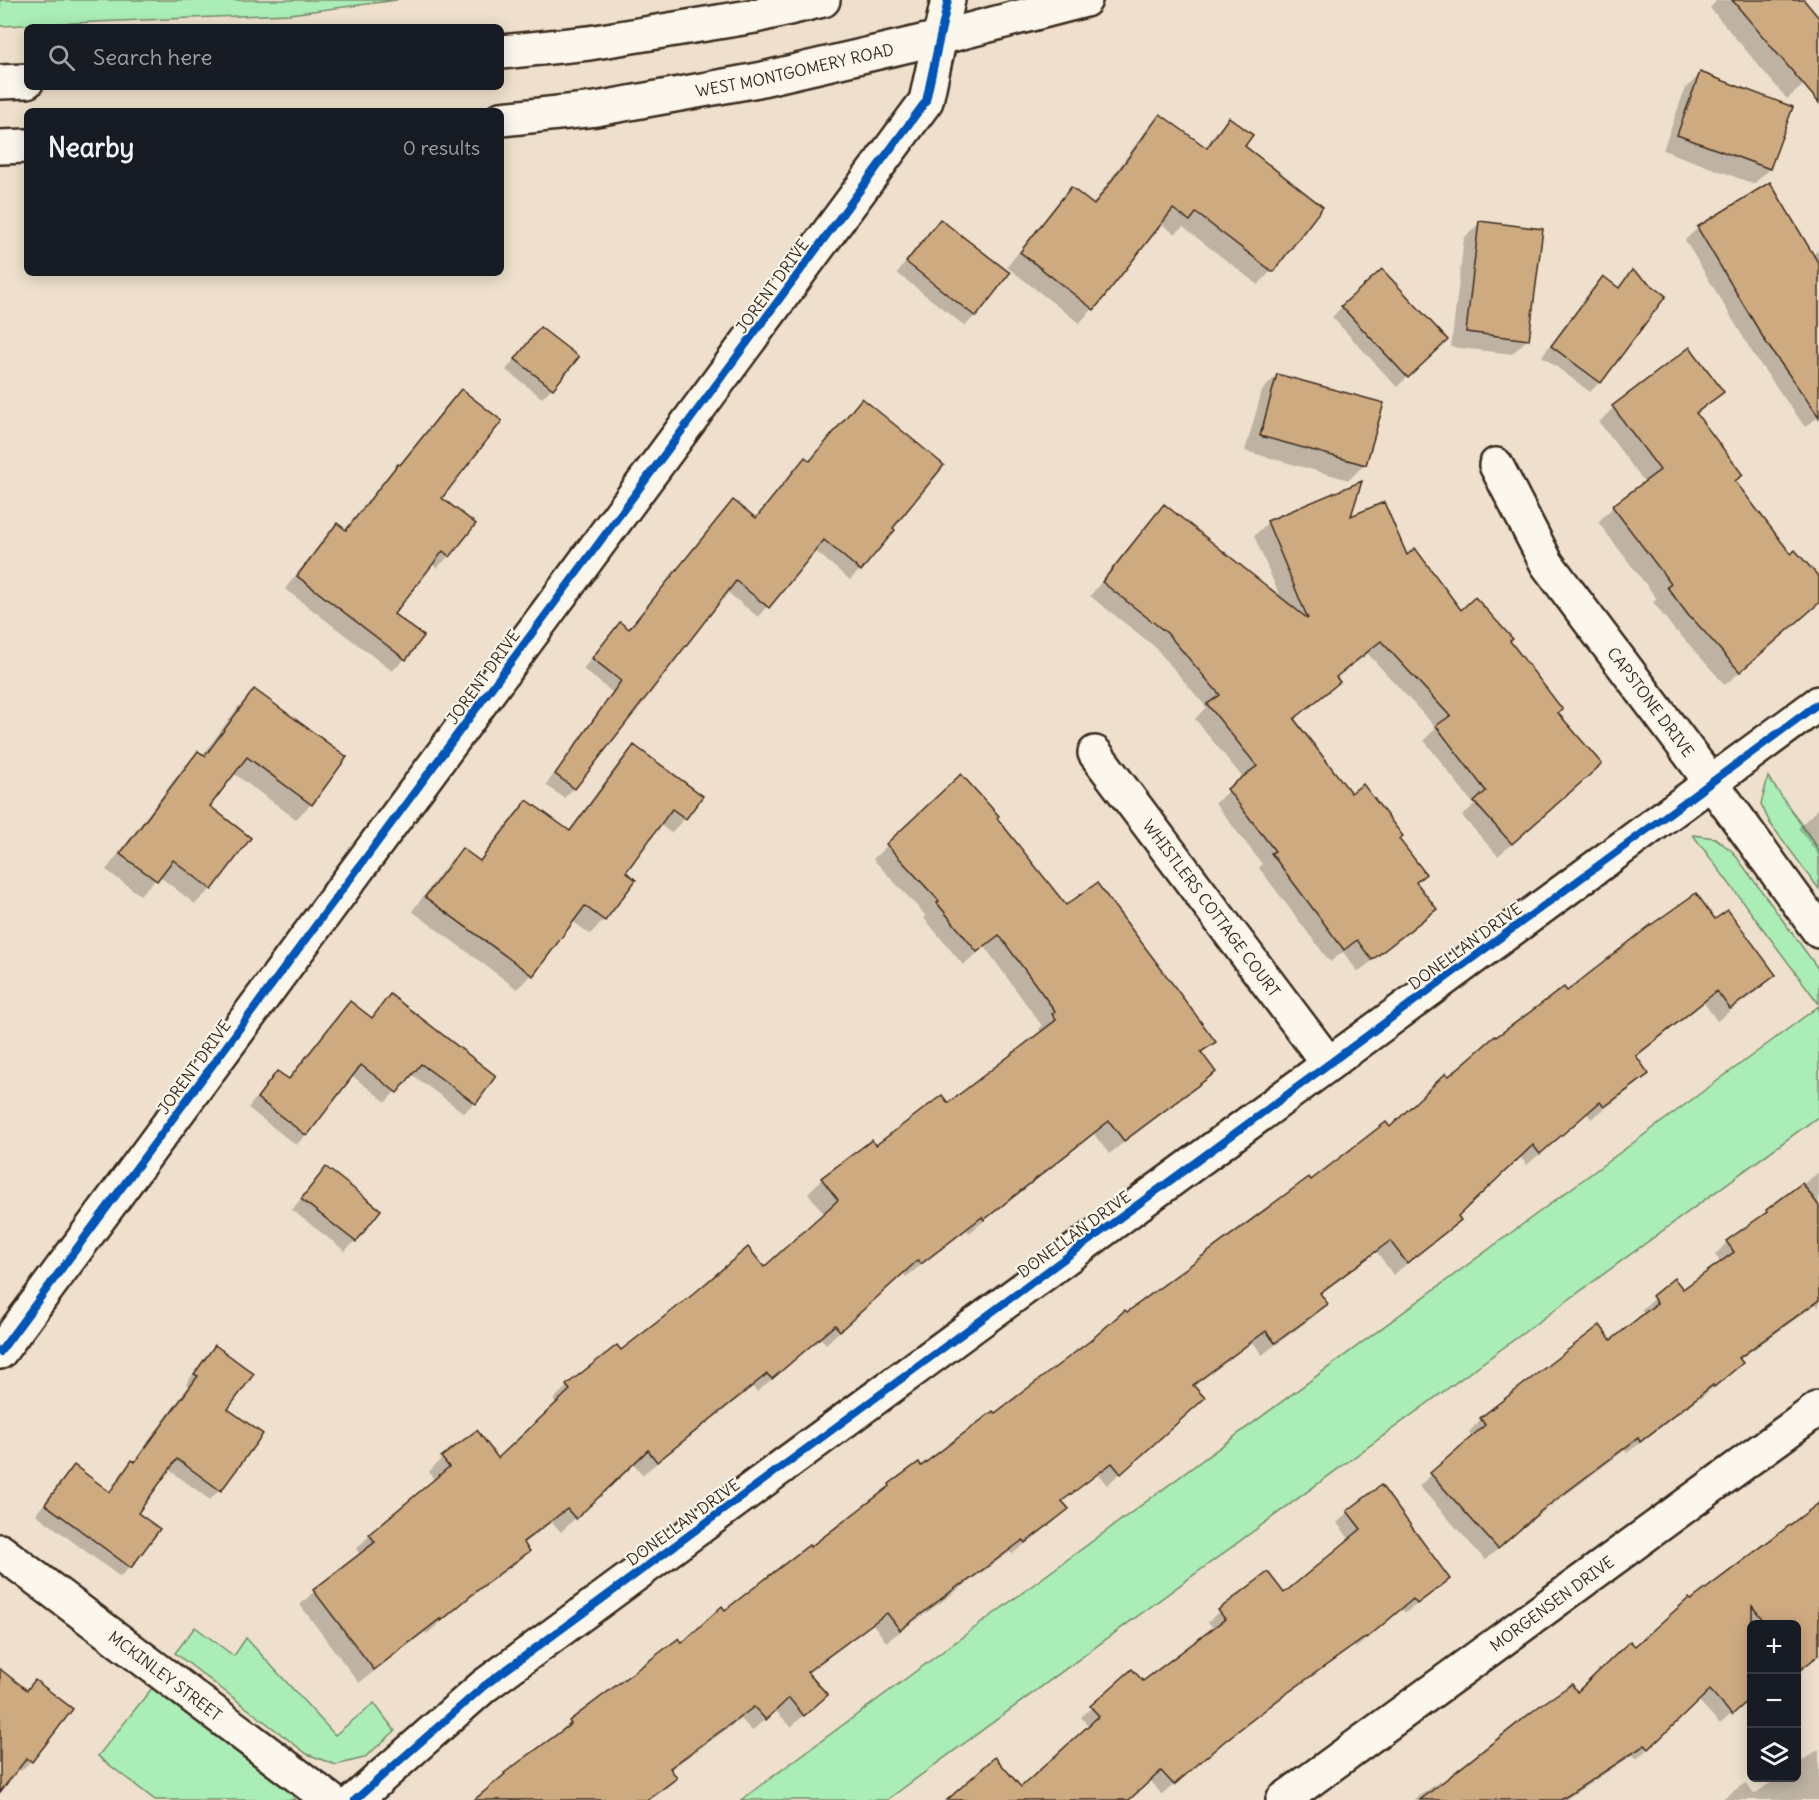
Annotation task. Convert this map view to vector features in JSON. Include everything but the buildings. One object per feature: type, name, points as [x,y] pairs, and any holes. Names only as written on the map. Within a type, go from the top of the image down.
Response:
[{"type":"street","points":[[504,52],[589,43],[755,16],[822,0]]},
{"type":"street","name":"JORENT DRIVE","points":[[0,1352],[926,100],[948,0]]},
{"type":"street","name":"WEST MONTGOMERY ROAD","points":[[504,119],[596,110],[758,80],[939,38],[1085,0]]},
{"type":"street","points":[[0,82],[24,81]]},
{"type":"street","points":[[0,147],[24,146]]},
{"type":"street","name":"CAPSTONE DRIVE","points":[[1496,465],[1546,564],[1711,782],[1819,931]]},
{"type":"street","name":"DONELLAN DRIVE","points":[[355,1800],[484,1686],[1819,703]]},
{"type":"street","name":"WHISTLERS COTTAGE COURT","points":[[1095,753],[1328,1064]]},
{"type":"street","name":"MORGENSEN DRIVE","points":[[1283,1800],[1819,1408]]},
{"type":"street","name":"MCKINLEY STREET","points":[[0,1551],[330,1800]]},
{"type":"green space","points":[[0,0],[397,0],[290,14],[0,26]]},
{"type":"green space","points":[[1768,777],[1819,850],[1819,889],[1770,823],[1761,804]]},
{"type":"green space","points":[[1693,835],[1715,838],[1733,852],[1819,970],[1819,1004]]},
{"type":"green space","points":[[1819,1006],[1819,1116],[887,1800],[741,1800]]},
{"type":"green space","points":[[195,1627],[234,1656],[246,1638],[335,1735],[374,1703],[395,1731],[364,1758],[336,1765],[307,1754],[175,1653]]},
{"type":"green space","points":[[152,1688],[291,1793],[295,1800],[155,1800],[98,1756]]},
{"type":"cycle path","points":[[0,1352],[926,101],[948,0]]},
{"type":"cycle path","points":[[355,1800],[484,1686],[1819,703]]}]
